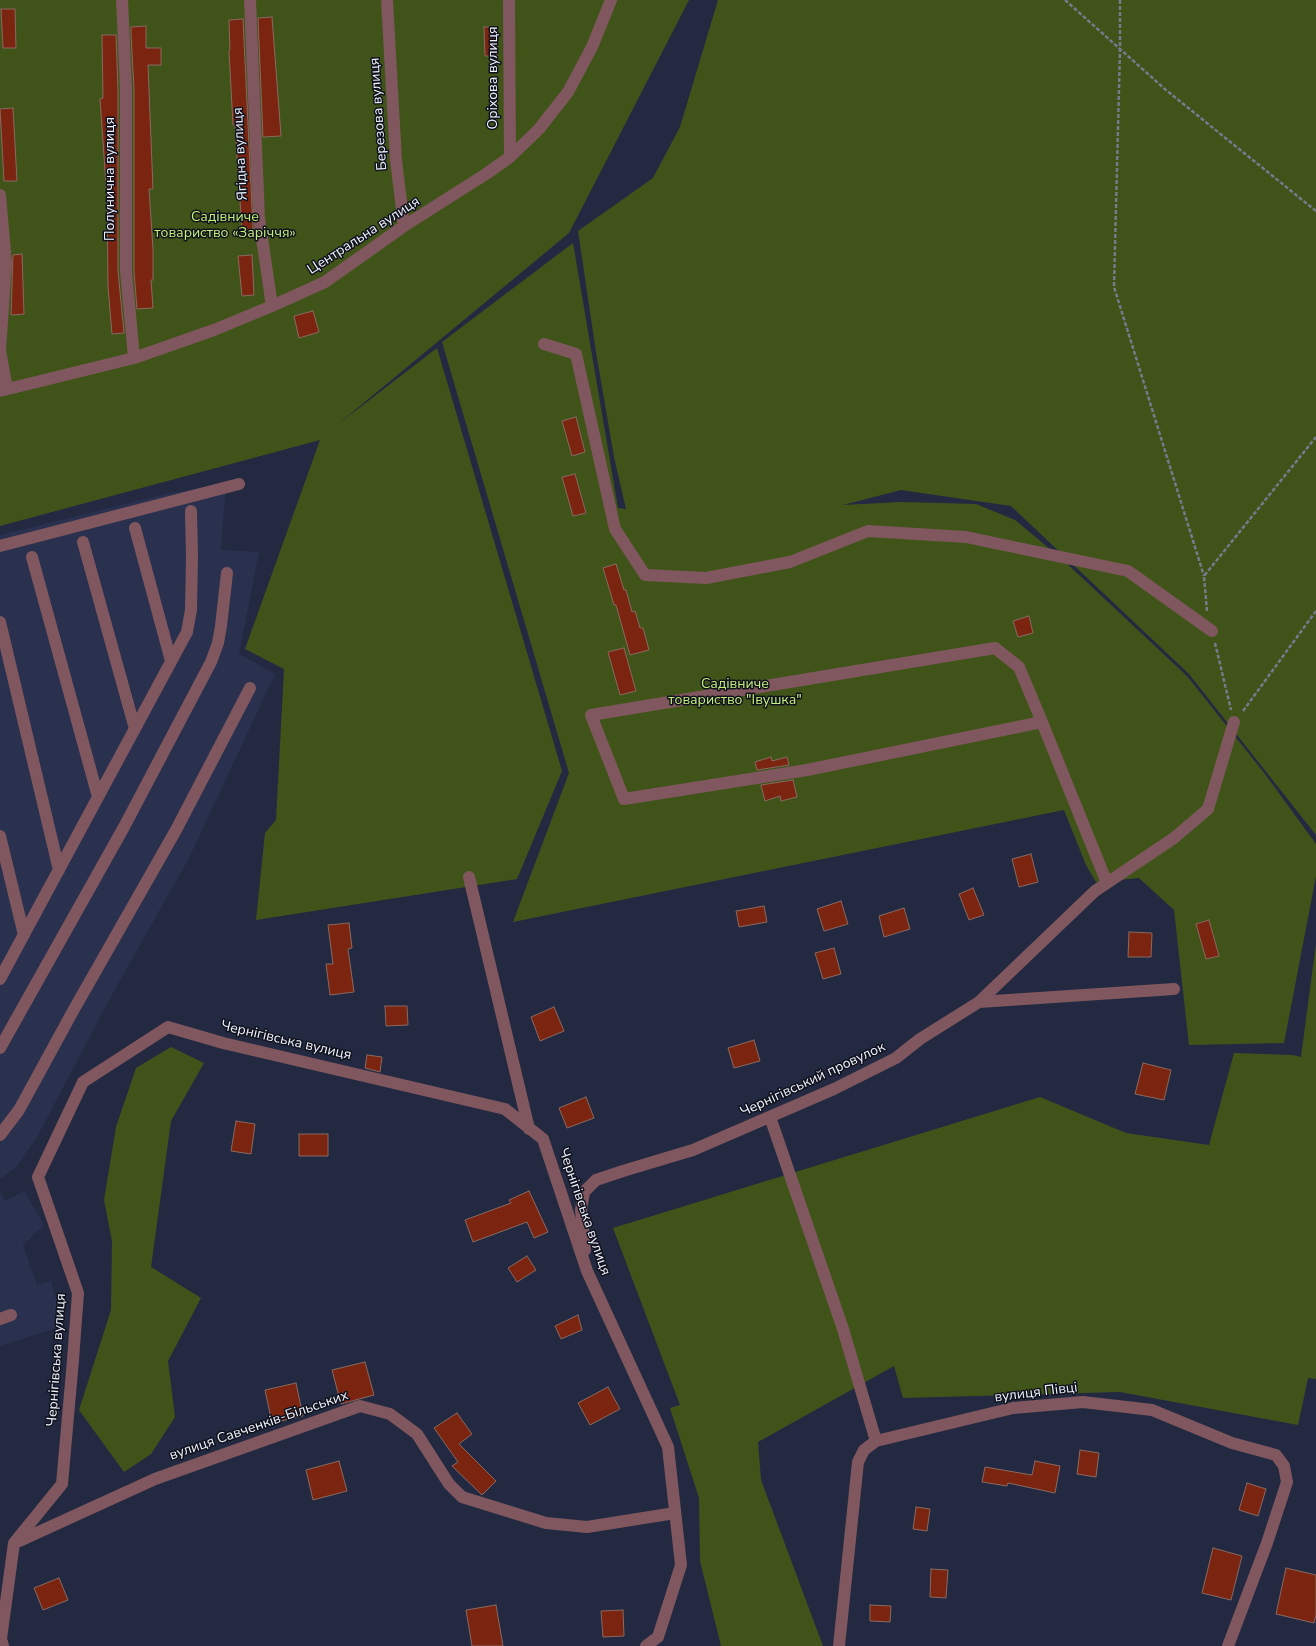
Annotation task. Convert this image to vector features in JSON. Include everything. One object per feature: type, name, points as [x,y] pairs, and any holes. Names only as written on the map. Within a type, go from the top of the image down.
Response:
[{"type":"street","name":"Полунична вулиця","points":[[122,0],[126,89],[126,271],[134,358]]},
{"type":"street","name":"Ягідна вулиця","points":[[250,0],[259,218],[272,306]]},
{"type":"street","name":"Березова вулиця","points":[[387,0],[396,160],[404,226]]},
{"type":"street","name":"Оріхова вулиця","points":[[509,0],[510,157]]},
{"type":"street","name":"Центральна вулиця","points":[[4,390],[134,358],[214,330],[325,282],[404,226],[510,157],[539,129],[568,92],[592,47],[611,0]]},
{"type":"street","points":[[0,195],[6,264],[0,350],[4,390]]},
{"type":"street","points":[[544,344],[576,354],[615,529],[645,575],[706,578],[790,562],[868,531],[966,537],[1128,571],[1212,631]]},
{"type":"street","points":[[0,546],[239,484]]},
{"type":"street","points":[[0,980],[187,632],[191,610],[191,511]]},
{"type":"street","points":[[135,528],[171,661]]},
{"type":"street","points":[[83,542],[135,729]]},
{"type":"street","points":[[32,557],[98,797]]},
{"type":"street","points":[[0,1046],[120,834],[211,662],[218,643],[228,573]]},
{"type":"street","points":[[0,622],[59,870]]},
{"type":"street","points":[[1042,722],[807,770],[624,799],[591,715],[995,648],[1018,667],[1042,722],[1107,883]]},
{"type":"street","points":[[0,1135],[19,1110],[73,1011],[176,830],[250,688]]},
{"type":"street","name":"Чернігівський провулок","points":[[587,1270],[581,1210],[584,1192],[596,1180],[623,1170],[693,1150],[834,1089],[896,1058],[920,1039],[979,1002],[1094,891],[1174,838],[1208,809],[1234,722]]},
{"type":"street","points":[[0,836],[24,935]]},
{"type":"street","points":[[469,877],[529,1129]]},
{"type":"street","points":[[979,1002],[1174,989]]},
{"type":"street","name":"Чернігівська вулиця","points":[[14,1543],[62,1484],[78,1293],[38,1177],[83,1082],[168,1027],[223,1043],[505,1109],[543,1139],[587,1270],[668,1447],[680,1566],[658,1637],[646,1646]]},
{"type":"street","points":[[770,1117],[843,1329],[876,1441]]},
{"type":"street","name":"вулиця Півці","points":[[839,1646],[858,1462],[864,1450],[876,1441],[1013,1408],[1083,1402],[1152,1410],[1232,1443],[1276,1455],[1284,1466],[1287,1482],[1267,1543],[1228,1646]]},
{"type":"street","name":"вулиця Савченків-Більських","points":[[14,1543],[155,1479],[360,1406],[390,1414],[417,1434],[449,1484],[462,1497],[546,1523],[587,1527],[675,1513]]},
{"type":"street","points":[[3,1646],[1,1639],[14,1543]]},
{"type":"path","points":[[1065,0],[1166,90],[1316,211]]},
{"type":"path","points":[[1120,0],[1114,287],[1204,576],[1207,612],[1234,722]]},
{"type":"path","points":[[1204,576],[1316,437]]},
{"type":"path","points":[[1234,722],[1316,611]]},
{"type":"shaded area","points":[[226,484],[221,550],[259,552],[239,654],[275,674],[189,858],[109,1000],[37,1137],[17,1166],[0,1179],[0,535],[170,493]]},
{"type":"shaded area","points":[[24,1191],[44,1225],[23,1245],[37,1285],[51,1281],[63,1326],[0,1346],[0,1192],[5,1201]]},
{"type":"green space","name":"Садівниче товариство «Заріччя»","points":[[0,0],[689,0],[569,233],[337,425],[437,348],[562,771],[517,879],[256,920],[265,833],[276,820],[284,669],[245,649],[320,440],[0,526]]},
{"type":"green space","name":"Садівниче товариство \"Івушка\"","points":[[718,0],[1316,0],[1316,835],[1189,674],[1011,506],[901,490],[843,505],[901,502],[976,504],[1015,520],[1062,559],[1187,676],[1265,774],[1316,844],[1316,876],[1284,1043],[1189,1045],[1174,910],[1139,878],[1096,882],[1086,865],[1064,810],[513,922],[569,773],[442,342],[573,243],[618,508],[626,509],[614,457],[596,352],[578,231],[653,178],[680,127]]},
{"type":"green space","points":[[1316,943],[1316,1379],[1308,1378],[1298,1425],[1120,1392],[903,1398],[894,1366],[758,1442],[761,1480],[823,1646],[721,1646],[700,1561],[699,1498],[670,1408],[680,1405],[613,1228],[1040,1097],[1126,1133],[1209,1145],[1234,1053],[1292,1055],[1301,1057]]},
{"type":"green space","points":[[171,1047],[204,1063],[171,1121],[151,1267],[201,1298],[168,1361],[175,1417],[151,1454],[124,1472],[79,1410],[111,1310],[112,1241],[104,1200],[116,1127],[136,1068]]},
{"type":"building","points":[[1,9],[15,9],[16,48],[3,48]]},
{"type":"building","points":[[272,17],[281,136],[263,137],[258,18]]},
{"type":"building","points":[[243,19],[253,229],[242,230],[235,125],[233,125],[229,20]]},
{"type":"building","points":[[146,26],[146,48],[161,48],[161,65],[148,65],[153,189],[149,189],[153,249],[153,280],[151,280],[153,308],[137,309],[134,271],[134,89],[131,27]]},
{"type":"building","points":[[484,27],[497,27],[497,56],[485,56]]},
{"type":"building","points":[[102,35],[116,35],[118,89],[118,271],[124,333],[112,334],[108,286],[107,199],[100,99],[103,98]]},
{"type":"building","points":[[13,108],[17,181],[4,181],[0,109]]},
{"type":"building","points":[[22,254],[24,314],[11,315],[13,255]]},
{"type":"building","points":[[252,255],[254,295],[242,296],[238,256]]},
{"type":"building","points":[[313,311],[319,332],[299,338],[294,316]]},
{"type":"building","points":[[576,417],[585,452],[572,456],[562,421]]},
{"type":"building","points":[[575,474],[586,513],[573,516],[562,477]]},
{"type":"building","points":[[616,564],[624,590],[626,590],[632,612],[635,611],[640,628],[643,628],[649,650],[630,655],[616,605],[614,605],[603,568]]},
{"type":"building","points":[[1029,616],[1033,633],[1018,637],[1013,621]]},
{"type":"building","points":[[624,648],[636,691],[620,695],[608,652]]},
{"type":"building","points":[[771,757],[772,761],[787,757],[789,765],[757,770],[755,762]]},
{"type":"building","points":[[793,780],[797,797],[781,801],[780,796],[765,801],[761,785]]},
{"type":"building","points":[[1031,854],[1038,882],[1019,887],[1012,859]]},
{"type":"building","points":[[973,888],[984,915],[969,920],[959,894]]},
{"type":"building","points":[[841,901],[848,924],[824,931],[817,909]]},
{"type":"building","points":[[764,906],[767,922],[739,927],[736,911]]},
{"type":"building","points":[[904,908],[910,929],[884,937],[879,916]]},
{"type":"building","points":[[1209,920],[1219,956],[1206,959],[1196,924]]},
{"type":"building","points":[[349,923],[352,948],[348,949],[354,992],[330,995],[326,964],[333,964],[328,925]]},
{"type":"building","points":[[1129,932],[1152,933],[1151,957],[1128,957]]},
{"type":"building","points":[[834,948],[841,974],[823,979],[815,953]]},
{"type":"building","points":[[385,1006],[407,1006],[408,1025],[386,1026]]},
{"type":"building","points":[[554,1007],[564,1031],[540,1041],[531,1017]]},
{"type":"building","points":[[754,1040],[760,1061],[734,1068],[728,1048]]},
{"type":"building","points":[[367,1055],[382,1057],[380,1072],[365,1068]]},
{"type":"building","points":[[1143,1063],[1171,1070],[1164,1100],[1135,1094]]},
{"type":"building","points":[[586,1097],[594,1118],[567,1128],[559,1108]]},
{"type":"building","points":[[236,1121],[255,1124],[251,1154],[231,1151]]},
{"type":"building","points":[[299,1134],[328,1134],[328,1156],[299,1156]]},
{"type":"building","points":[[529,1191],[548,1232],[534,1238],[527,1222],[473,1242],[465,1220],[511,1203],[509,1200]]},
{"type":"building","points":[[527,1256],[536,1270],[517,1282],[508,1268]]},
{"type":"building","points":[[578,1315],[582,1330],[561,1339],[555,1326]]},
{"type":"building","points":[[365,1362],[374,1395],[341,1404],[332,1370]]},
{"type":"building","points":[[296,1383],[303,1416],[272,1423],[265,1390]]},
{"type":"building","points":[[608,1387],[620,1409],[590,1425],[578,1403]]},
{"type":"building","points":[[457,1413],[472,1434],[459,1444],[496,1481],[482,1495],[452,1466],[458,1462],[434,1428]]},
{"type":"building","points":[[1080,1450],[1099,1453],[1096,1477],[1077,1474]]},
{"type":"building","points":[[339,1461],[347,1491],[313,1500],[306,1470]]},
{"type":"building","points":[[1035,1461],[1060,1466],[1055,1493],[1008,1483],[1007,1486],[982,1482],[985,1467],[1032,1475]]},
{"type":"building","points":[[1247,1483],[1266,1489],[1258,1516],[1239,1510]]},
{"type":"building","points":[[916,1507],[930,1509],[927,1531],[913,1529]]},
{"type":"building","points":[[1213,1548],[1242,1556],[1231,1600],[1202,1593]]},
{"type":"building","points":[[1286,1568],[1316,1575],[1316,1615],[1314,1623],[1276,1614]]},
{"type":"building","points":[[931,1569],[948,1570],[946,1598],[930,1597]]},
{"type":"building","points":[[59,1578],[68,1600],[43,1610],[34,1588]]},
{"type":"building","points":[[496,1605],[503,1646],[472,1646],[466,1610]]},
{"type":"building","points":[[870,1605],[891,1606],[890,1622],[870,1621]]},
{"type":"building","points":[[623,1610],[624,1636],[603,1637],[601,1611]]}]
